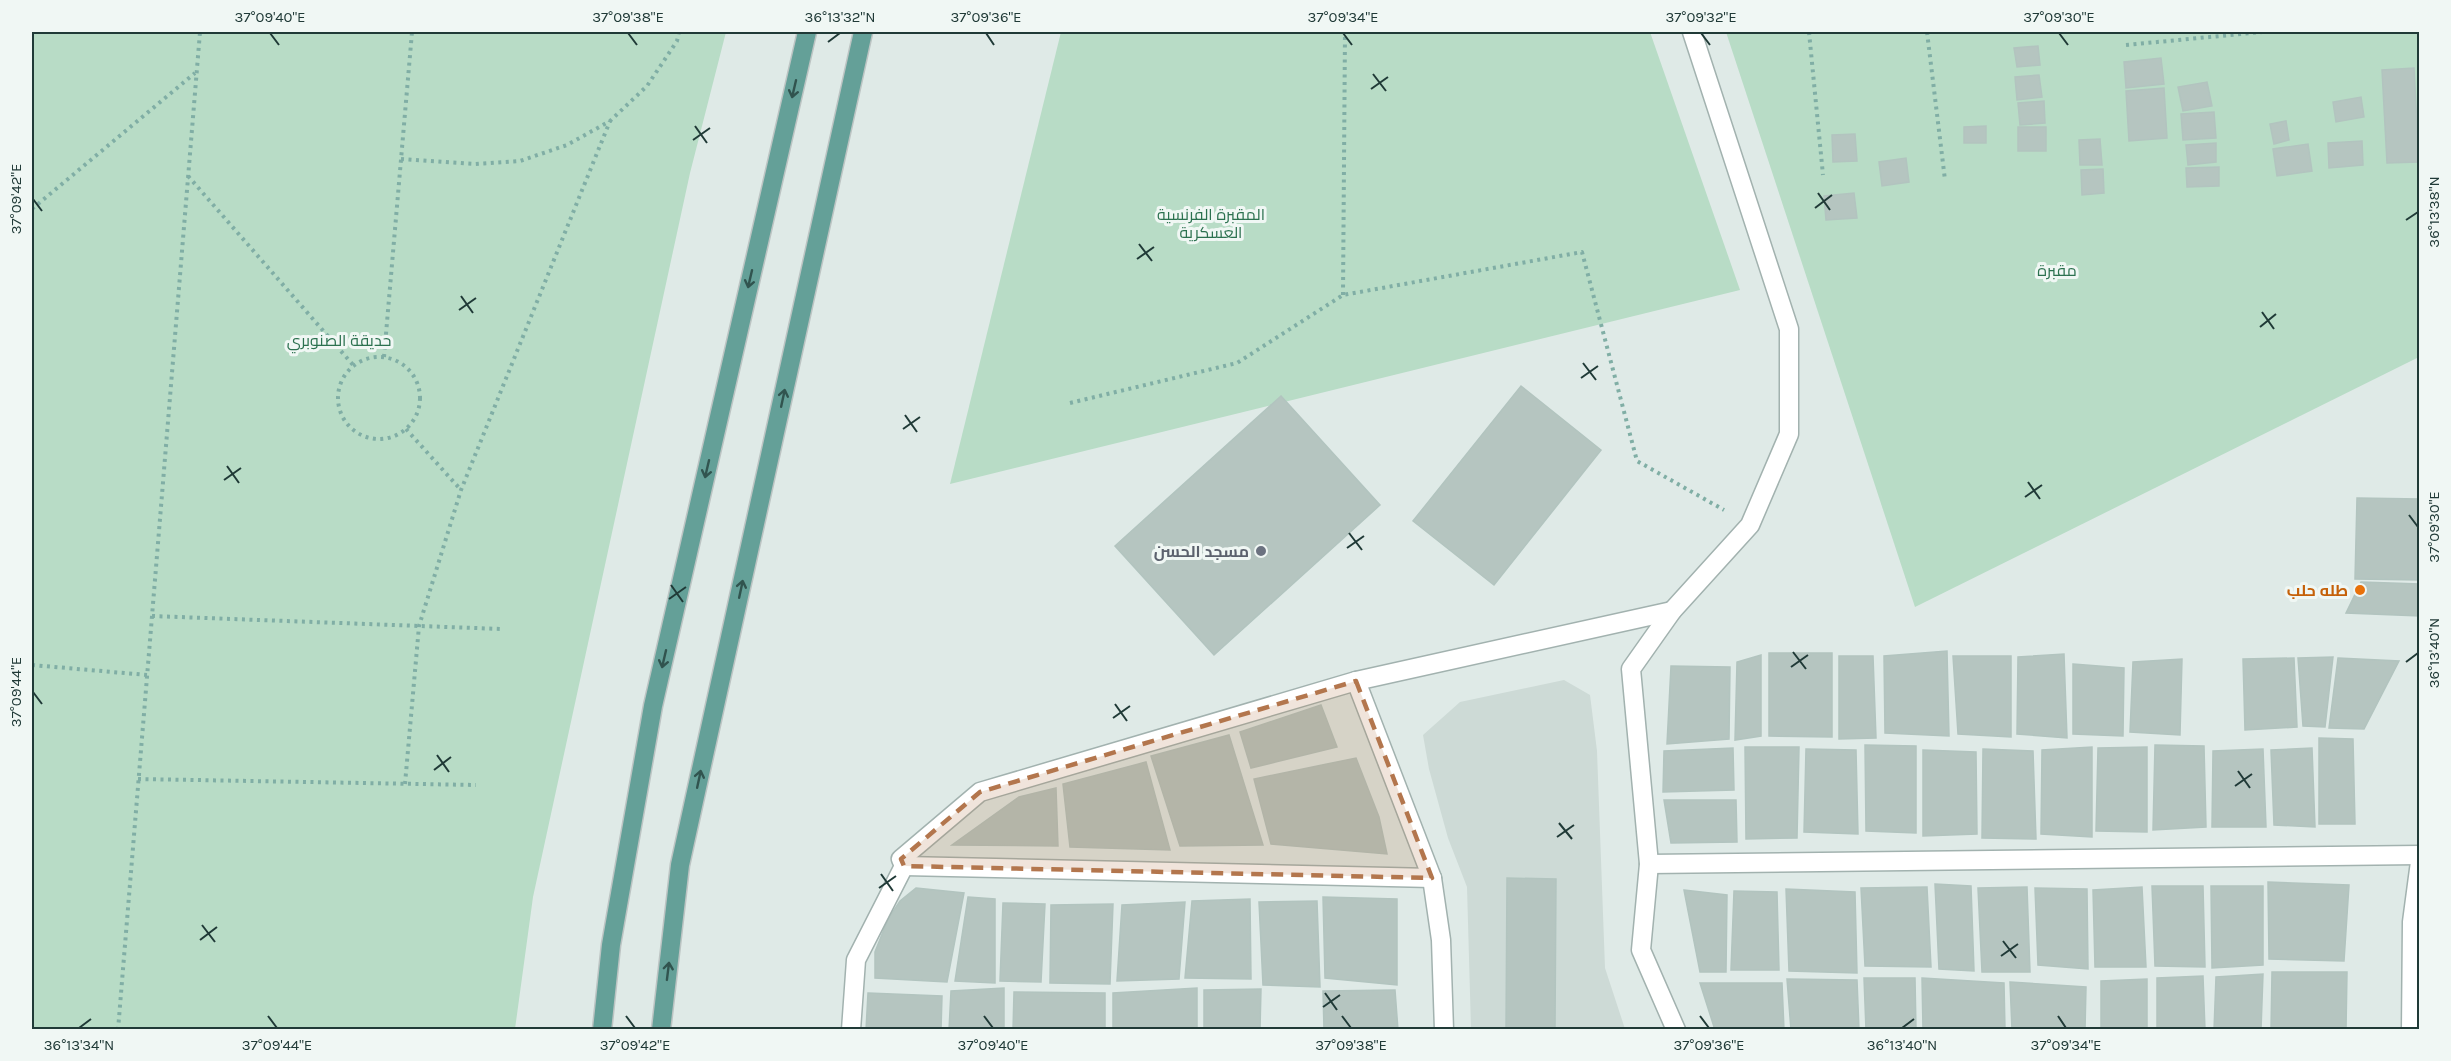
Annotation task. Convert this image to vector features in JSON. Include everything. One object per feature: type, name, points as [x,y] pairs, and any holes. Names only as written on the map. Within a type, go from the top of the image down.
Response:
[{"type":"main road","points":[[602,1029],[611,945],[653,706],[807,32]]},
{"type":"main road","points":[[661,1029],[680,865],[863,32]]},
{"type":"street","points":[[1676,1029],[1641,950],[1649,864],[1631,669],[1672,611],[1750,525],[1789,434],[1789,329],[1692,32]]},
{"type":"street","points":[[851,1029],[856,960],[904,866],[902,859],[980,792],[1356,681],[1672,611]]},
{"type":"street","points":[[1356,681],[1432,878],[1441,940],[1444,1029]]},
{"type":"street","points":[[1649,864],[2420,855]]},
{"type":"street","points":[[2410,1029],[2412,922],[2420,862]]},
{"type":"street","points":[[904,866],[1432,878]]},
{"type":"path","points":[[118,1029],[200,32]]},
{"type":"path","points":[[384,357],[412,32]]},
{"type":"path","points":[[401,159],[474,164],[520,161],[567,145],[610,121],[647,86],[677,41],[680,32]]},
{"type":"path","points":[[1343,295],[1345,32]]},
{"type":"path","points":[[1809,32],[1823,175]]},
{"type":"path","points":[[1927,32],[1945,180]]},
{"type":"path","points":[[2126,45],[2262,32]]},
{"type":"path","points":[[32,209],[196,73]]},
{"type":"path","points":[[405,784],[419,626],[461,490],[610,121]]},
{"type":"path","points":[[188,176],[354,366]]},
{"type":"path","points":[[1070,403],[1237,363],[1343,295],[1582,252],[1637,461],[1750,525]]},
{"type":"path","points":[[370,357],[384,357],[398,360],[408,368],[417,379],[421,392],[420,406],[415,419],[406,429],[394,436],[381,439],[367,437],[355,431],[346,421],[340,410],[338,396],[347,371],[354,366],[370,357]]},
{"type":"path","points":[[406,429],[461,490]]},
{"type":"path","points":[[152,615],[501,629]]},
{"type":"path","points":[[32,665],[147,675]]},
{"type":"path","points":[[138,779],[476,785]]},
{"type":"highlighted area","points":[[1356,681],[1432,878],[904,866],[901,859],[980,792]]},
{"type":"shaded area","points":[[1564,680],[1590,695],[1597,751],[1605,968],[1625,1029],[1471,1029],[1467,887],[1448,838],[1429,769],[1423,735],[1460,702]]},
{"type":"green space","name":"حديقة الصنوبري","points":[[32,32],[726,32],[690,173],[533,897],[515,1029],[32,1029]]},
{"type":"green space","name":"المقبرة الفرنسية العسكرية","points":[[1061,32],[1650,32],[1740,290],[950,484]]},
{"type":"green space","name":"مقبرة","points":[[1726,32],[2419,32],[2419,357],[1915,607]]},
{"type":"building","points":[[2038,46],[2040,65],[2017,67],[2014,48]]},
{"type":"building","points":[[2161,58],[2164,84],[2126,88],[2124,62]]},
{"type":"building","points":[[2414,68],[2419,162],[2387,163],[2382,70]]},
{"type":"building","points":[[2039,75],[2042,97],[2017,100],[2015,77]]},
{"type":"building","points":[[2207,82],[2212,106],[2183,111],[2178,87]]},
{"type":"building","points":[[2164,88],[2167,138],[2129,141],[2126,91]]},
{"type":"building","points":[[2361,97],[2364,117],[2336,122],[2333,102]]},
{"type":"building","points":[[2044,101],[2045,123],[2020,125],[2018,103]]},
{"type":"building","points":[[2214,112],[2216,138],[2183,140],[2181,114]]},
{"type":"building","points":[[2286,121],[2289,140],[2274,144],[2270,124]]},
{"type":"building","points":[[1986,126],[1986,143],[1964,143],[1964,127]]},
{"type":"building","points":[[2018,127],[2046,127],[2046,151],[2018,151]]},
{"type":"building","points":[[1855,134],[1857,161],[1833,162],[1832,135]]},
{"type":"building","points":[[2100,139],[2102,165],[2080,165],[2079,140]]},
{"type":"building","points":[[2362,141],[2363,165],[2329,168],[2328,143]]},
{"type":"building","points":[[2216,143],[2216,162],[2188,165],[2186,145]]},
{"type":"building","points":[[2308,144],[2312,171],[2277,176],[2273,149]]},
{"type":"building","points":[[1906,158],[1909,182],[1882,186],[1879,162]]},
{"type":"building","points":[[2219,167],[2219,186],[2187,187],[2186,168]]},
{"type":"building","points":[[2103,169],[2104,193],[2082,195],[2081,170]]},
{"type":"building","points":[[1854,193],[1857,218],[1826,220],[1824,196]]},
{"type":"building","points":[[1521,386],[1601,450],[1494,585],[1413,521]]},
{"type":"building","points":[[1281,396],[1380,505],[1214,655],[1115,546]]},
{"type":"building","points":[[2357,498],[2420,499],[2420,580],[2355,579]]},
{"type":"building","points":[[2361,582],[2420,584],[2420,616],[2346,613]]},
{"type":"building","points":[[1947,651],[1949,736],[1885,733],[1884,656]]},
{"type":"building","points":[[1769,653],[1832,653],[1832,737],[1769,736]]},
{"type":"building","points":[[2064,654],[2067,738],[2017,734],[2018,657]]},
{"type":"building","points":[[1761,655],[1761,736],[1735,740],[1737,662]]},
{"type":"building","points":[[1839,656],[1873,656],[1876,738],[1839,739]]},
{"type":"building","points":[[1953,656],[2011,656],[2011,737],[1958,734]]},
{"type":"building","points":[[2333,657],[2325,727],[2303,726],[2298,658]]},
{"type":"building","points":[[2294,658],[2297,727],[2245,730],[2243,659]]},
{"type":"building","points":[[2338,658],[2399,661],[2364,729],[2329,728]]},
{"type":"building","points":[[2182,659],[2180,735],[2130,732],[2133,662]]},
{"type":"building","points":[[2073,664],[2124,668],[2123,736],[2073,734]]},
{"type":"building","points":[[1671,666],[1730,667],[1729,739],[1667,744]]},
{"type":"building","points":[[1321,705],[1337,747],[1251,768],[1240,732]]},
{"type":"building","points":[[1229,735],[1263,845],[1180,846],[1151,756]]},
{"type":"building","points":[[2319,738],[2353,739],[2355,824],[2319,824]]},
{"type":"building","points":[[1865,745],[1916,746],[1916,833],[1866,831]]},
{"type":"building","points":[[2155,745],[2204,746],[2206,827],[2153,830]]},
{"type":"building","points":[[1745,747],[1799,747],[1797,838],[1746,839]]},
{"type":"building","points":[[2092,747],[2092,837],[2041,834],[2042,750]]},
{"type":"building","points":[[2147,747],[2147,832],[2096,831],[2098,748]]},
{"type":"building","points":[[1733,748],[1734,790],[1663,792],[1664,751]]},
{"type":"building","points":[[2312,748],[2315,827],[2274,825],[2271,750]]},
{"type":"building","points":[[1806,749],[1856,750],[1858,834],[1804,832]]},
{"type":"building","points":[[1983,749],[2033,751],[2036,839],[1982,838]]},
{"type":"building","points":[[2263,749],[2266,827],[2212,827],[2213,751]]},
{"type":"building","points":[[1923,750],[1976,752],[1977,834],[1923,836]]},
{"type":"building","points":[[1356,758],[1379,817],[1387,854],[1271,844],[1254,779]]},
{"type":"building","points":[[1146,762],[1170,850],[1070,847],[1063,784]]},
{"type":"building","points":[[1056,788],[1058,846],[952,845],[1019,797]]},
{"type":"building","points":[[1664,800],[1736,800],[1737,842],[1671,843]]},
{"type":"building","points":[[1507,878],[1556,879],[1555,1030],[1506,1030]]},
{"type":"building","points":[[2268,882],[2349,885],[2344,961],[2269,959]]},
{"type":"building","points":[[1935,884],[1971,886],[1974,971],[1939,969]]},
{"type":"building","points":[[2152,886],[2203,886],[2205,967],[2155,966]]},
{"type":"building","points":[[2211,886],[2263,886],[2263,965],[2212,968]]},
{"type":"building","points":[[1927,887],[1931,967],[1865,966],[1861,888]]},
{"type":"building","points":[[2027,887],[2030,972],[1982,972],[1978,888]]},
{"type":"building","points":[[2142,887],[2146,967],[2095,967],[2093,890]]},
{"type":"building","points":[[916,888],[964,893],[947,982],[875,978],[875,952],[888,919],[900,901]]},
{"type":"building","points":[[2035,888],[2087,889],[2088,969],[2038,965]]},
{"type":"building","points":[[1786,889],[1855,892],[1857,973],[1789,971]]},
{"type":"building","points":[[1684,890],[1727,895],[1726,972],[1700,972]]},
{"type":"building","points":[[1734,891],[1777,892],[1779,970],[1731,970]]},
{"type":"building","points":[[968,897],[995,899],[995,983],[955,981]]},
{"type":"building","points":[[1323,897],[1397,899],[1397,985],[1325,978]]},
{"type":"building","points":[[1250,899],[1251,979],[1185,978],[1192,901]]},
{"type":"building","points":[[1317,901],[1320,987],[1263,985],[1259,902]]},
{"type":"building","points":[[1185,902],[1179,979],[1117,981],[1122,905]]},
{"type":"building","points":[[1003,903],[1045,904],[1041,982],[1000,981]]},
{"type":"building","points":[[1113,904],[1110,984],[1050,983],[1051,905]]},
{"type":"building","points":[[2272,972],[2347,972],[2346,1030],[2271,1030]]},
{"type":"building","points":[[2263,974],[2261,1030],[2214,1030],[2216,977]]},
{"type":"building","points":[[2203,976],[2205,1030],[2157,1030],[2157,978]]},
{"type":"building","points":[[1864,978],[1915,978],[1916,1030],[1866,1030]]},
{"type":"building","points":[[1922,978],[2004,983],[2005,1030],[1923,1030]]},
{"type":"building","points":[[1787,979],[1857,980],[1859,1030],[1791,1030]]},
{"type":"building","points":[[2147,979],[2147,1030],[2101,1030],[2101,981]]},
{"type":"building","points":[[2010,982],[2086,987],[2085,1030],[2012,1030]]},
{"type":"building","points":[[1700,983],[1782,983],[1784,1030],[1715,1030]]},
{"type":"building","points":[[1004,988],[1004,1030],[949,1030],[951,991]]},
{"type":"building","points":[[1197,988],[1197,1030],[1113,1030],[1113,993]]},
{"type":"building","points":[[1261,989],[1260,1030],[1204,1030],[1204,990]]},
{"type":"building","points":[[1395,990],[1398,1030],[1324,1030],[1323,991]]},
{"type":"building","points":[[1014,992],[1105,993],[1105,1030],[1013,1030]]},
{"type":"building","points":[[868,993],[942,996],[941,1030],[866,1030]]},
{"type":"place","name":"مسجد الحسن","points":[[1261,551]]},
{"type":"place","name":"طله حلب","points":[[2360,590]]}]
